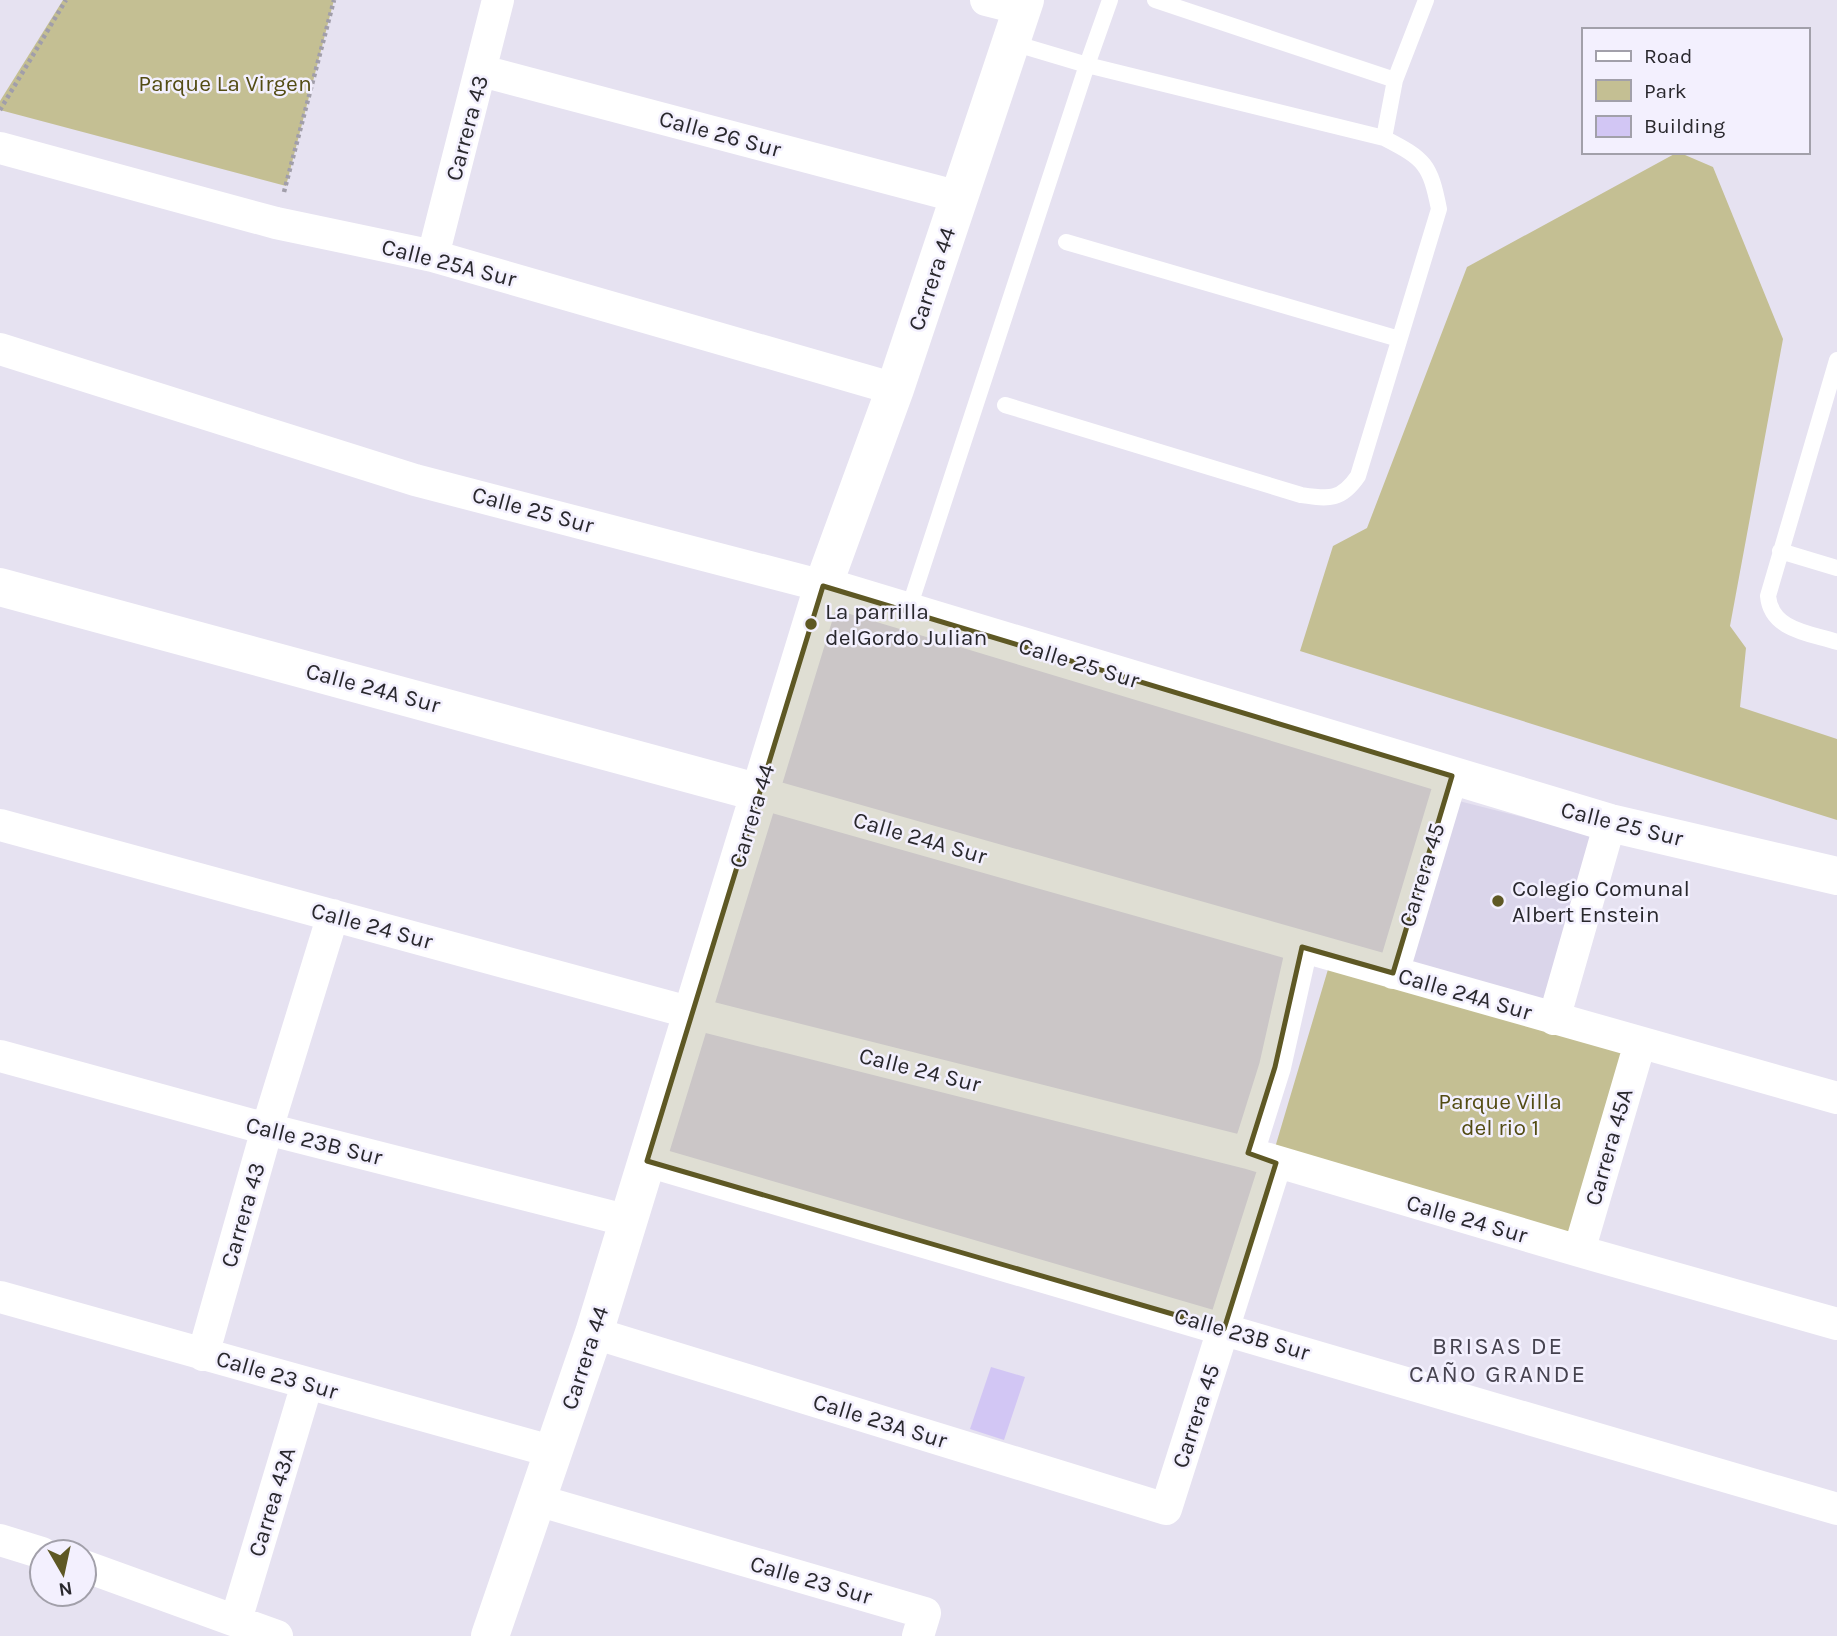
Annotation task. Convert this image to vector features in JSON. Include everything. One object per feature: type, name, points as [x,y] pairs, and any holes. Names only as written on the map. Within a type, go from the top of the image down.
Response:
[{"type":"street","name":"Carrera 43","points":[[433,256],[498,0]]},
{"type":"street","name":"Carrera 44","points":[[490,1636],[594,1334],[823,586],[895,389],[959,197],[1011,13]]},
{"type":"street","name":"Calle 26 Sur","points":[[482,71],[959,197]]},
{"type":"street","name":"Calle 25A Sur","points":[[0,148],[276,223],[433,256],[895,389]]},
{"type":"street","name":"Calle 25 Sur","points":[[0,349],[415,480],[823,586],[1610,824],[1837,876]]},
{"type":"street","name":"Calle 24A Sur","points":[[0,587],[760,793],[1837,1098]]},
{"type":"street","name":"Carrera 45","points":[[1393,973],[1452,776]]},
{"type":"street","points":[[1554,1019],[1610,824]]},
{"type":"street","name":"Calle 24 Sur","points":[[0,825],[692,1013],[1262,1158],[1837,1324]]},
{"type":"street","name":"Carrera 43","points":[[203,1355],[267,1129],[333,915]]},
{"type":"street","name":"Carrera 45","points":[[1166,1508],[1224,1329],[1262,1158],[1275,1067],[1301,947]]},
{"type":"street","name":"Carrera 45A","points":[[1579,1251],[1640,1043]]},
{"type":"street","name":"Calle 23B Sur","points":[[0,1056],[267,1129],[629,1220]]},
{"type":"street","name":"Calle 23B Sur","points":[[647,1161],[1837,1508]]},
{"type":"street","name":"Calle 23 Sur","points":[[0,1297],[554,1452]]},
{"type":"street","name":"Calle 23A Sur","points":[[594,1334],[1166,1508]]},
{"type":"street","name":"Carrea 43A","points":[[236,1620],[307,1384]]},
{"type":"street","name":"Calle 23 Sur","points":[[537,1500],[921,1625]]},
{"type":"street","points":[[0,1539],[28,1548]]},
{"type":"street","points":[[98,1571],[277,1636]]},
{"type":"lane","points":[[908,611],[1110,0]]},
{"type":"lane","points":[[1155,0],[1395,80]]},
{"type":"lane","points":[[1384,138],[1395,80],[1426,0]]},
{"type":"lane","points":[[1004,405],[1301,495],[1336,497],[1350,489],[1358,477],[1439,209],[1434,183],[1426,168],[1415,154],[1384,138],[1087,65],[1011,13]]},
{"type":"lane","points":[[1066,242],[1399,339]]},
{"type":"lane","points":[[1837,360],[1834,383],[1768,596],[1769,609],[1780,623],[1837,642]]},
{"type":"lane","points":[[1780,551],[1837,568]]},
{"type":"path","points":[[0,110],[66,0]]},
{"type":"path","points":[[276,223],[334,0]]},
{"type":"highlighted area","points":[[823,586],[1452,776],[1393,973],[1302,947],[1275,1067],[1248,1153],[1276,1163],[1224,1329],[647,1161]]},
{"type":"shaded area","name":"Colegio Comunal Albert Enstein","points":[[1451,799],[1594,835],[1548,1010],[1398,967]]},
{"type":"green space","name":"Parque La Virgen","points":[[63,0],[334,0],[286,186],[0,110],[0,101]]},
{"type":"green space","points":[[1674,154],[1683,154],[1713,167],[1783,339],[1730,626],[1746,648],[1740,707],[1837,739],[1837,820],[1300,651],[1333,546],[1367,528],[1467,267]]},
{"type":"green space","name":"Parque Villa del rio 1","points":[[1329,966],[1631,1050],[1569,1236],[1274,1151]]},
{"type":"building","points":[[991,1367],[1025,1377],[1004,1440],[970,1429]]},
{"type":"place","name":"La parrilla delGordo Julian","points":[[811,624]]},
{"type":"place","name":"Colegio Comunal Albert Enstein","points":[[1498,901]]},
{"type":"district","name":"BRISAS DE CAÑO GRANDE","points":[[1498,1360]]}]
